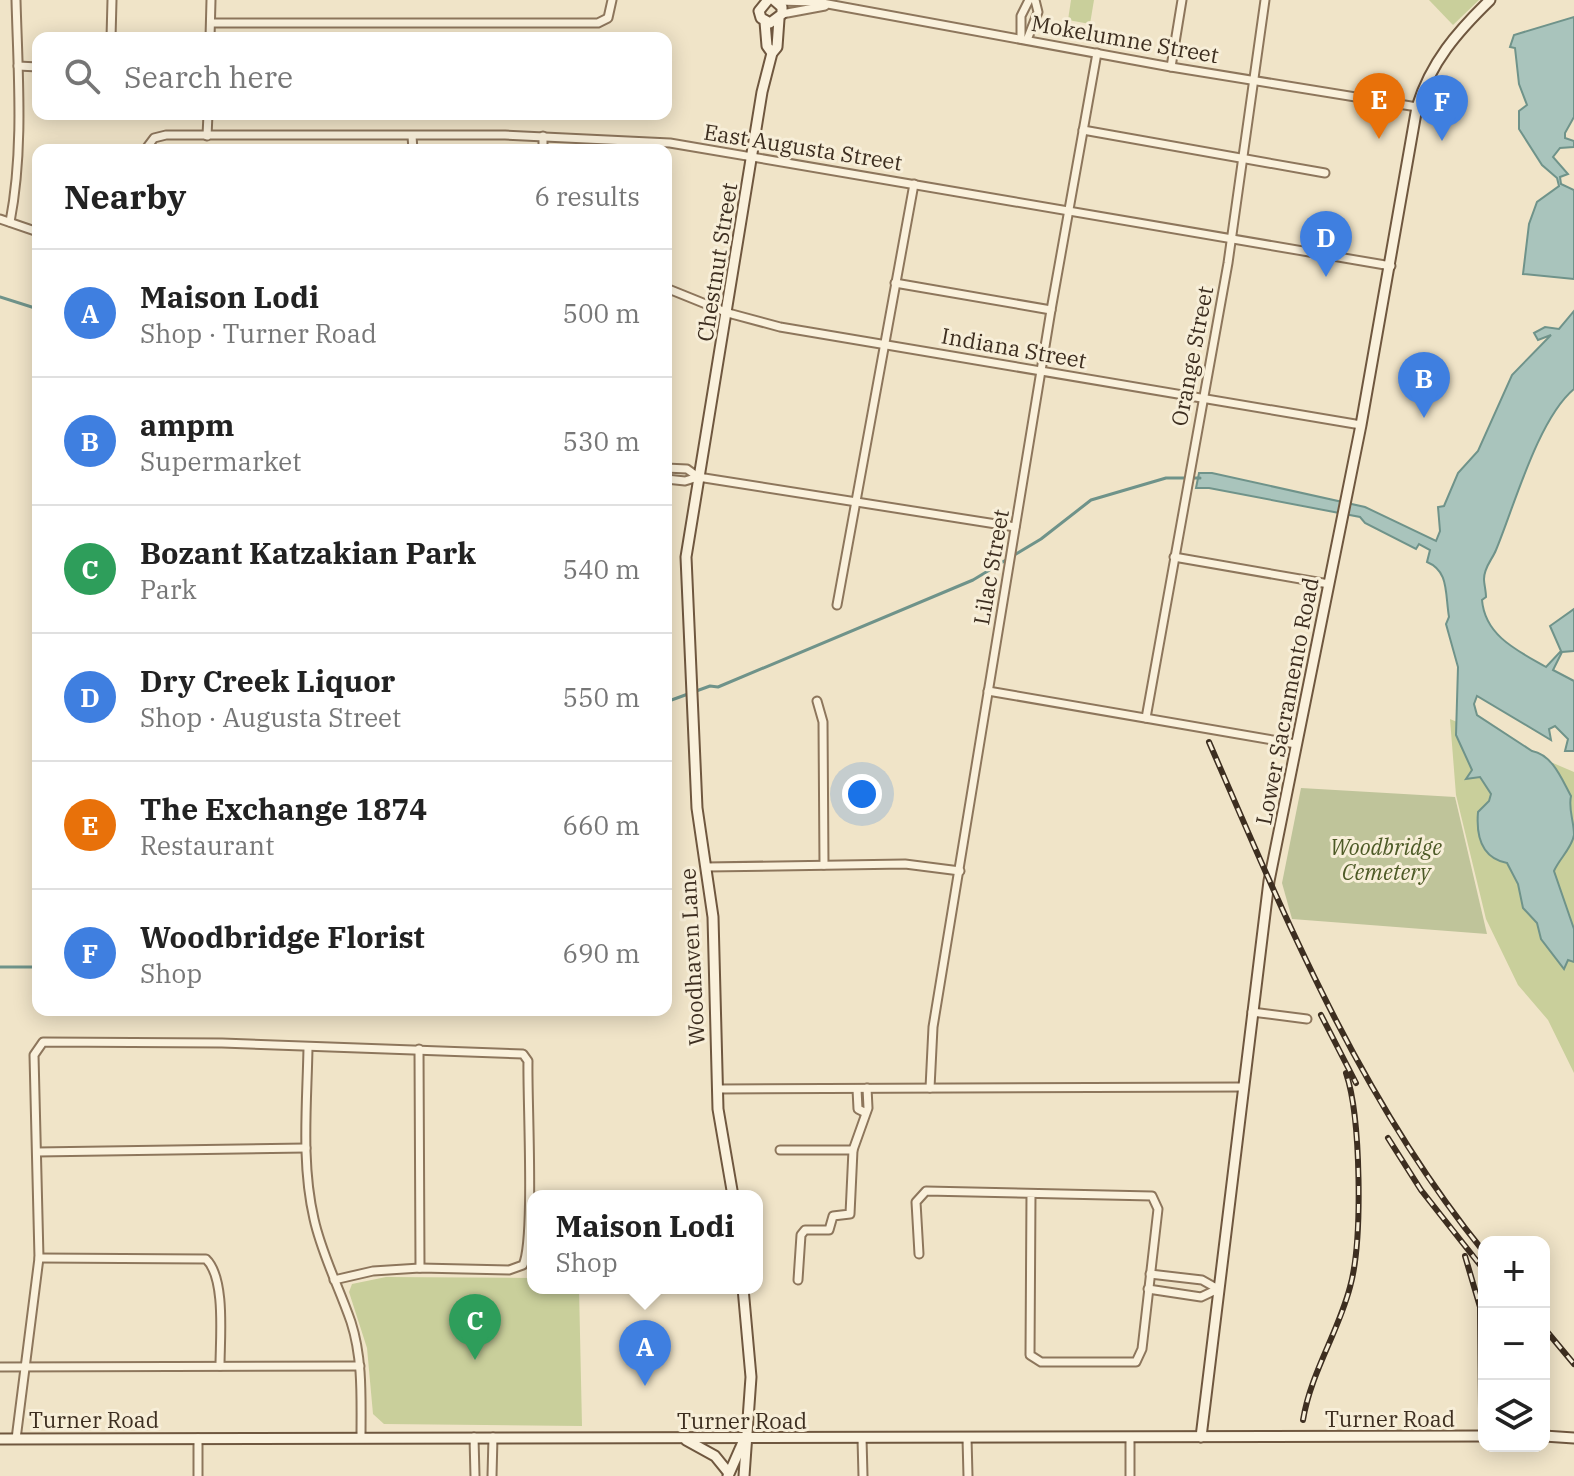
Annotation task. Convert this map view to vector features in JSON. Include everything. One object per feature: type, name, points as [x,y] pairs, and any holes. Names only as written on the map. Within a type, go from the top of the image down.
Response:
[{"type":"main road","name":"Lower Sacramento Road","points":[[1201,1437],[1269,881],[1361,425],[1417,107],[1430,72],[1445,48],[1490,0]]},
{"type":"main road","points":[[765,22],[781,17],[768,2]]},
{"type":"main road","name":"Chestnut Street","points":[[768,2],[765,22],[767,46],[772,53]]},
{"type":"main road","name":"Chestnut Street","points":[[698,477],[752,157],[781,17]]},
{"type":"main road","name":"Woodhaven Lane","points":[[698,477],[686,557],[697,808],[713,917],[717,1089],[732,1190]]},
{"type":"main road","points":[[744,1294],[751,1377],[744,1439],[744,1476]]},
{"type":"main road","name":"Turner Road","points":[[0,1439],[1478,1436]]},
{"type":"main road","points":[[1550,1436],[1574,1438]]},
{"type":"main road","points":[[683,1439],[715,1456],[728,1474],[744,1439]]},
{"type":"street","points":[[10,222],[17,187],[16,0]]},
{"type":"street","points":[[111,32],[112,0]]},
{"type":"street","points":[[210,32],[211,0]]},
{"type":"street","points":[[211,23],[598,23],[608,18],[612,0]]},
{"type":"street","points":[[1032,0],[1038,12],[1024,39],[1023,8],[1032,0]]},
{"type":"street","points":[[1171,67],[1182,0]]},
{"type":"street","name":"Orange Street","points":[[1146,718],[1232,239],[1265,0]]},
{"type":"street","name":"Mokelumne Street","points":[[768,2],[810,1],[1171,67],[1417,107]]},
{"type":"street","name":"Mokelumne Street","points":[[781,17],[827,6]]},
{"type":"street","name":"Lilac Street","points":[[930,1088],[933,1027],[1051,310],[1097,53]]},
{"type":"street","points":[[18,66],[32,67]]},
{"type":"street","points":[[207,136],[208,120]]},
{"type":"street","points":[[1083,130],[1325,173]]},
{"type":"street","name":"East Augusta Street","points":[[150,144],[154,138],[207,136],[543,136],[670,143],[1391,266]]},
{"type":"street","points":[[412,136],[413,144]]},
{"type":"street","points":[[543,136],[543,144]]},
{"type":"street","points":[[837,605],[859,501],[914,184]]},
{"type":"street","points":[[0,219],[32,230]]},
{"type":"street","points":[[895,283],[1051,310]]},
{"type":"street","name":"Indiana Street","points":[[672,290],[728,313],[780,327],[885,342],[1041,372],[1361,425]]},
{"type":"street","points":[[672,468],[687,469],[698,477]]},
{"type":"street","points":[[672,480],[685,481],[698,477],[1015,527]]},
{"type":"street","points":[[1174,557],[1329,584]]},
{"type":"street","points":[[988,691],[1296,744]]},
{"type":"street","points":[[817,701],[823,722],[824,865]]},
{"type":"street","points":[[706,867],[905,864],[960,871]]},
{"type":"street","points":[[1252,1012],[1307,1019]]},
{"type":"street","points":[[16,1439],[39,1258],[34,1055],[38,1046],[62,1041],[134,1042],[523,1054],[528,1061],[527,1190]]},
{"type":"street","points":[[308,1048],[306,1148],[314,1222],[351,1323],[360,1366],[361,1438]]},
{"type":"street","points":[[419,1049],[420,1268]]},
{"type":"street","points":[[717,1089],[1242,1087]]},
{"type":"street","points":[[798,1280],[801,1235],[805,1230],[829,1230],[833,1216],[850,1214],[853,1150],[864,1112],[868,1108],[867,1088]]},
{"type":"street","points":[[857,1089],[858,1109],[864,1112]]},
{"type":"street","points":[[37,1152],[306,1148]]},
{"type":"street","points":[[780,1150],[853,1150]]},
{"type":"street","points":[[919,1254],[916,1202],[926,1191],[1152,1196],[1158,1209],[1142,1349],[1136,1362],[1035,1361],[1030,1355],[1031,1194]]},
{"type":"street","points":[[334,1280],[373,1271],[420,1268],[509,1270],[523,1265],[527,1257]]},
{"type":"street","points":[[39,1258],[206,1259],[212,1265],[219,1291],[220,1366]]},
{"type":"street","points":[[1150,1274],[1202,1280],[1218,1289]]},
{"type":"street","points":[[1148,1289],[1201,1297],[1218,1289]]},
{"type":"street","points":[[0,1367],[360,1366]]},
{"type":"street","points":[[474,1437],[475,1475],[492,1475],[493,1437]]},
{"type":"street","points":[[1130,1437],[1130,1476]]},
{"type":"street","points":[[198,1438],[198,1476]]},
{"type":"street","points":[[862,1438],[863,1476]]},
{"type":"street","points":[[967,1438],[968,1476]]},
{"type":"green space","points":[[1071,0],[1094,0],[1090,24],[1068,20]]},
{"type":"green space","points":[[1429,0],[1479,0],[1453,25]]},
{"type":"green space","points":[[1450,719],[1574,772],[1574,1073],[1548,1020],[1518,985],[1486,919],[1456,795]]},
{"type":"green space","name":"Woodbridge Cemetery","points":[[1301,788],[1455,797],[1487,934],[1292,919],[1282,883]]},
{"type":"green space","points":[[386,1277],[527,1278],[527,1294],[579,1294],[582,1426],[384,1424],[373,1414],[367,1348],[349,1292],[352,1284]]},
{"type":"water","points":[[1574,17],[1574,117],[1565,138],[1574,141],[1574,147],[1560,148],[1553,157],[1568,174],[1560,177],[1561,184],[1574,190],[1574,279],[1523,274],[1529,224],[1537,202],[1559,186],[1557,178],[1542,165],[1519,129],[1519,111],[1527,105],[1519,84],[1515,48],[1510,47],[1514,35]]},
{"type":"water","points":[[1574,311],[1574,389],[1561,403],[1538,442],[1485,571],[1486,597],[1482,600],[1484,613],[1496,633],[1546,667],[1561,651],[1550,626],[1574,609],[1574,651],[1562,652],[1553,670],[1574,681],[1574,751],[1565,751],[1568,739],[1555,726],[1549,729],[1551,740],[1477,696],[1474,704],[1477,715],[1546,757],[1571,796],[1574,835],[1554,871],[1574,929],[1574,962],[1568,960],[1564,969],[1541,939],[1537,923],[1523,908],[1518,884],[1507,863],[1491,856],[1479,837],[1478,812],[1489,801],[1491,794],[1480,777],[1466,779],[1472,770],[1456,735],[1458,667],[1446,624],[1449,617],[1445,584],[1439,571],[1427,562],[1430,550],[1419,544],[1416,549],[1365,523],[1360,517],[1196,488],[1199,473],[1212,473],[1365,507],[1436,541],[1440,531],[1438,507],[1444,506],[1458,473],[1478,451],[1512,375],[1551,335],[1538,340],[1534,333],[1545,327],[1559,329]]},
{"type":"waterway","points":[[0,297],[32,307]]},
{"type":"waterway","points":[[672,700],[710,686],[718,687],[973,580],[1041,539],[1091,500],[1166,478],[1200,478]]},
{"type":"waterway","points":[[0,967],[32,967]]},
{"type":"railway","points":[[1209,742],[1297,942],[1363,1071],[1400,1134],[1478,1244]]},
{"type":"railway","points":[[1321,1015],[1356,1083]]},
{"type":"railway","points":[[1303,1420],[1312,1385],[1345,1304],[1354,1266],[1358,1211],[1357,1148],[1346,1073]]},
{"type":"railway","points":[[1388,1138],[1421,1190],[1478,1262]]},
{"type":"railway","points":[[1465,1256],[1480,1307],[1481,1380]]},
{"type":"railway","points":[[1550,1335],[1574,1364]]},
{"type":"place","name":"The Exchange 1874","points":[[1379,139]]},
{"type":"place","name":"Woodbridge Florist","points":[[1442,141]]},
{"type":"place","name":"Dry Creek Liquor","points":[[1326,277]]},
{"type":"place","name":"ampm","points":[[1424,418]]},
{"type":"place","name":"Bozant Katzakian Park","points":[[475,1360]]},
{"type":"place","name":"Maison Lodi","points":[[645,1386]]}]
